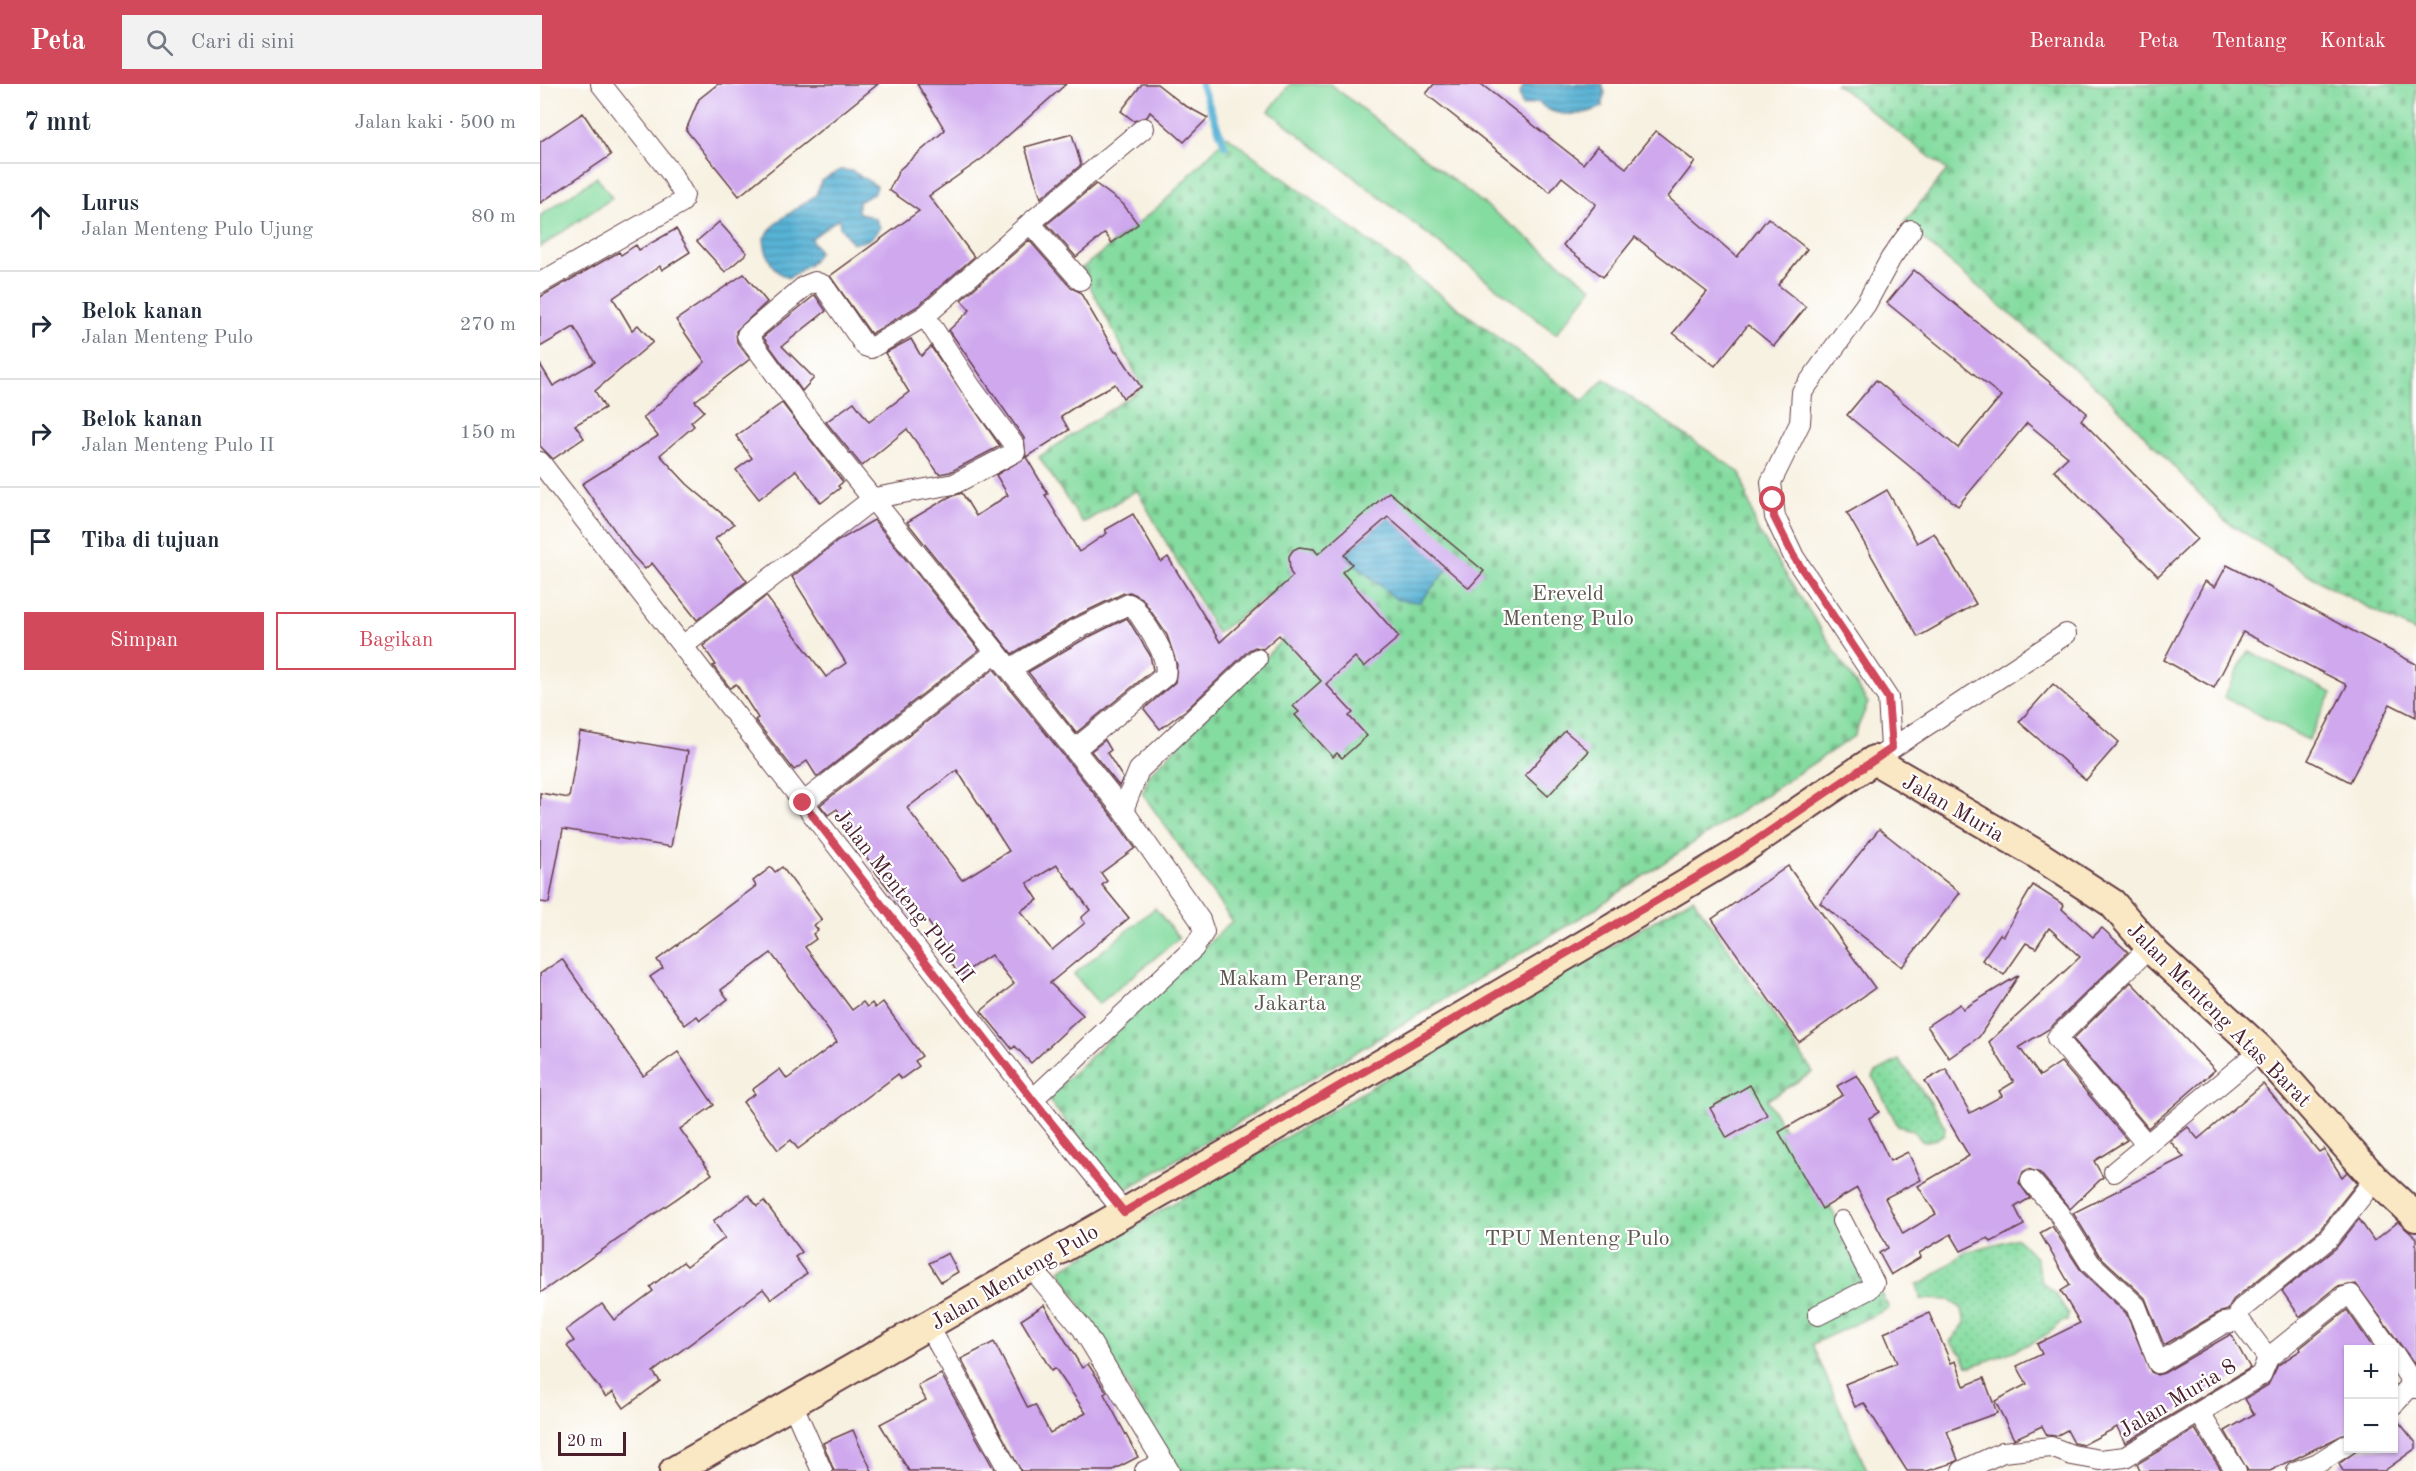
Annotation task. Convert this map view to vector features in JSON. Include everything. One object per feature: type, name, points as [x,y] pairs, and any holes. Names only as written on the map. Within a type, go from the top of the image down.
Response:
[{"type":"street","points":[[540,283],[682,202],[684,195],[671,173],[601,84]]},
{"type":"street","points":[[1032,1099],[1194,948],[1204,932],[1200,920],[1123,810],[803,412],[747,335],[805,286],[815,282],[823,285],[865,346],[871,348],[925,316],[1030,223],[1144,128]]},
{"type":"street","points":[[1030,223],[1080,280]]},
{"type":"street","points":[[1883,754],[1888,698],[1794,557],[1774,517],[1771,482],[1800,423],[1802,392],[1866,304],[1891,258],[1911,230]]},
{"type":"street","points":[[684,645],[874,498],[954,484],[973,476],[1016,449],[925,316]]},
{"type":"street","name":"Jalan Menteng Pulo II","points":[[540,462],[684,645],[1032,1099],[1124,1212]]},
{"type":"street","points":[[1010,669],[1110,612],[1129,604],[1135,608],[1167,666],[1165,676],[1075,749]]},
{"type":"street","points":[[1883,754],[2066,634]]},
{"type":"street","points":[[803,803],[996,652]]},
{"type":"street","points":[[1123,810],[1139,770],[1257,659]]},
{"type":"street","name":"Jalan Muria","points":[[1883,754],[2035,853]]},
{"type":"street","name":"Jalan Menteng Pulo","points":[[674,1471],[1124,1212],[1736,854],[1883,754]]},
{"type":"street","name":"Jalan Menteng Atas Barat","points":[[2035,853],[2112,903],[2150,947],[2261,1050],[2375,1179],[2416,1217]]},
{"type":"street","points":[[2147,1145],[2057,1038],[2150,947]]},
{"type":"street","points":[[2114,1172],[2261,1050]]},
{"type":"street","name":"Jalan Muria 8","points":[[1962,1471],[2003,1452],[2051,1447],[2072,1455],[2100,1460],[2125,1457],[2200,1414],[2260,1375],[2268,1358],[2240,1321],[2241,1308],[2328,1239],[2375,1179]]},
{"type":"street","points":[[2031,1181],[2058,1212],[2090,1263],[2136,1306],[2158,1363],[2224,1323],[2240,1321]]},
{"type":"street","points":[[1818,1315],[1873,1287],[1872,1278],[1842,1221]]},
{"type":"street","points":[[1030,1266],[1082,1328],[1167,1466],[1145,1471]]},
{"type":"street","points":[[2268,1358],[2344,1297],[2351,1295],[2386,1345]]},
{"type":"street","points":[[928,1325],[1009,1471]]},
{"type":"street","points":[[2398,1360],[2415,1383],[2398,1400]]},
{"type":"street","points":[[792,1403],[822,1471]]},
{"type":"street","points":[[2200,1414],[2236,1471]]},
{"type":"street","points":[[2297,1471],[2318,1463],[2344,1447]]},
{"type":"green space","points":[[1290,84],[1330,84],[1592,288],[1556,334],[1269,111]]},
{"type":"green space","points":[[1836,84],[2416,84],[2416,632],[2327,586],[2224,520],[2113,402],[1904,223],[1947,170]]},
{"type":"green space","name":"Ereveld Menteng Pulo","points":[[1227,136],[1583,401],[1604,379],[1740,473],[1757,529],[1868,703],[1854,736],[1588,913],[1122,1192],[1047,1098],[1232,921],[1142,793],[1150,774],[1307,615],[1282,586],[1217,633],[1137,490],[1083,523],[1039,457],[1143,388],[1081,269],[1163,203]]},
{"type":"green space","points":[[597,177],[612,198],[540,247],[540,216]]},
{"type":"green space","points":[[2248,651],[2332,693],[2308,740],[2224,697]]},
{"type":"green space","name":"TPU Menteng Pulo","points":[[1693,898],[1813,1072],[1767,1100],[1889,1308],[1812,1344],[1867,1471],[1176,1471],[1060,1270]]},
{"type":"green space","points":[[1155,908],[1179,938],[1099,1004],[1074,974]]},
{"type":"green space","points":[[1899,1060],[1931,1103],[1945,1127],[1944,1134],[1936,1139],[1923,1142],[1912,1130],[1898,1126],[1873,1077],[1876,1072]]},
{"type":"green space","points":[[2017,1238],[2036,1258],[2041,1281],[2056,1294],[2068,1314],[2067,1321],[2060,1322],[2045,1335],[2020,1348],[1972,1366],[1967,1365],[1962,1355],[1950,1342],[1965,1323],[1962,1309],[1950,1300],[1921,1299],[1917,1284],[1925,1282],[1966,1252]]},
{"type":"water","points":[[1525,84],[1602,84],[1605,93],[1602,107],[1578,114],[1560,113],[1552,111],[1539,102],[1522,106],[1519,95]]},
{"type":"water","points":[[840,170],[852,171],[877,186],[875,193],[858,202],[858,212],[876,219],[880,227],[869,240],[852,243],[840,227],[839,218],[811,239],[819,252],[812,262],[789,278],[783,276],[770,262],[764,238],[777,222],[816,195],[821,181]]},
{"type":"water","points":[[1388,517],[1448,569],[1420,602],[1397,600],[1344,555]]},
{"type":"building","points":[[718,84],[878,84],[739,196],[686,130],[699,99]]},
{"type":"building","points":[[917,84],[1066,84],[983,158],[929,196],[974,257],[918,306],[871,334],[830,276],[919,211],[889,190],[900,169],[945,130]]},
{"type":"building","points":[[1142,84],[1157,84],[1184,105],[1208,118],[1184,142],[1150,112],[1147,117],[1134,121],[1121,111]]},
{"type":"building","points":[[1434,84],[1481,84],[1583,164],[1597,146],[1626,168],[1656,131],[1695,162],[1668,197],[1737,257],[1768,218],[1807,249],[1778,285],[1806,307],[1774,346],[1748,325],[1715,366],[1673,333],[1707,292],[1635,237],[1603,277],[1563,245],[1596,204],[1562,177],[1550,192],[1426,94]]},
{"type":"building","points":[[583,113],[611,155],[540,203],[540,142]]},
{"type":"building","points":[[1072,134],[1081,165],[1041,198],[1025,147]]},
{"type":"building","points":[[1096,184],[1123,204],[1138,224],[1112,243],[1105,233],[1076,257],[1047,224]]},
{"type":"building","points":[[719,222],[747,253],[725,272],[697,241]]},
{"type":"building","points":[[676,229],[690,252],[662,270],[660,266],[613,298],[632,330],[638,325],[653,342],[595,391],[605,408],[575,425],[584,438],[553,459],[540,446],[540,364],[553,386],[595,362],[574,327],[540,347],[540,297],[619,252],[621,255],[636,245],[639,250]]},
{"type":"building","points":[[1029,240],[1071,288],[1080,292],[1115,352],[1117,351],[1141,387],[1123,398],[1115,384],[1081,403],[1061,416],[1069,430],[1026,457],[1024,438],[949,330],[970,310],[961,300]]},
{"type":"building","points":[[1914,270],[2087,413],[2081,420],[2197,539],[2158,576],[2054,470],[2068,457],[2027,423],[1958,506],[1847,415],[1876,380],[1958,448],[2001,396],[1887,303]]},
{"type":"building","points":[[744,274],[767,302],[736,331],[737,342],[750,359],[695,401],[704,411],[691,422],[694,426],[660,455],[687,484],[734,524],[715,539],[747,581],[697,620],[652,563],[645,569],[632,555],[582,484],[658,436],[643,418],[705,362],[676,320]]},
{"type":"building","points":[[815,295],[826,311],[782,346],[814,378],[802,391],[763,337]]},
{"type":"building","points":[[911,339],[921,356],[931,347],[1000,446],[950,472],[939,474],[907,429],[862,466],[826,422],[854,402],[869,422],[909,392],[885,353]]},
{"type":"building","points":[[782,403],[843,482],[838,486],[840,488],[821,503],[796,470],[759,499],[736,470],[752,458],[736,436]]},
{"type":"building","points":[[1026,457],[1048,494],[1045,495],[1079,552],[1107,533],[1105,530],[1133,514],[1161,562],[1168,557],[1220,642],[1293,576],[1290,572],[1289,556],[1293,550],[1299,547],[1314,549],[1318,554],[1389,492],[1484,571],[1469,588],[1388,517],[1344,555],[1352,564],[1342,572],[1399,637],[1364,667],[1355,657],[1326,684],[1353,713],[1349,716],[1367,736],[1342,758],[1337,753],[1333,757],[1295,715],[1299,712],[1293,706],[1321,681],[1279,635],[1263,649],[1255,647],[1249,650],[1186,710],[1160,729],[1144,709],[1175,682],[1177,665],[1167,635],[1142,598],[1130,592],[1124,593],[1070,619],[1012,654],[907,522],[949,497],[962,493],[976,516],[1008,495],[996,475]]},
{"type":"building","points":[[1887,490],[1917,543],[1934,533],[1976,604],[1918,637],[1847,513]]},
{"type":"building","points":[[874,520],[979,650],[817,777],[807,761],[794,770],[755,720],[758,718],[736,684],[730,688],[713,666],[716,665],[703,646],[766,596],[826,677],[846,663],[792,577],[838,541]]},
{"type":"building","points":[[2227,565],[2416,664],[2416,717],[2390,704],[2350,782],[2308,760],[2347,685],[2243,632],[2214,688],[2164,660],[2205,581],[2215,587]]},
{"type":"building","points":[[1127,618],[1150,655],[1153,670],[1076,733],[1028,672],[1081,641]]},
{"type":"building","points":[[994,669],[1113,817],[1135,848],[1101,873],[1107,881],[1102,885],[1129,918],[1050,983],[1083,1015],[1031,1063],[1015,1046],[1012,1049],[981,1011],[1014,984],[991,955],[959,976],[949,959],[954,956],[922,914],[913,920],[877,874],[837,809],[828,815],[820,805]],"holes":[[[957,770],[1009,851],[962,880],[907,808]],[[1057,865],[1090,910],[1081,918],[1085,923],[1052,950],[1020,911],[1038,900],[1027,883]]]},
{"type":"building","points":[[2053,684],[2119,742],[2086,780],[2019,722]]},
{"type":"building","points":[[1565,731],[1589,751],[1548,796],[1525,775]]},
{"type":"building","points":[[580,732],[688,751],[671,847],[563,829],[549,903],[540,902],[540,793],[569,798]]},
{"type":"building","points":[[1105,740],[1111,750],[1107,753],[1123,778],[1119,786],[1091,751]]},
{"type":"building","points":[[1879,829],[1960,893],[1902,967],[1820,903]]},
{"type":"building","points":[[1788,866],[1875,988],[1799,1042],[1712,919]]},
{"type":"building","points":[[771,867],[775,872],[782,867],[822,920],[814,925],[818,930],[813,934],[816,939],[805,947],[852,1010],[863,1002],[867,1007],[872,1003],[875,1008],[883,1002],[922,1056],[915,1061],[919,1066],[901,1079],[897,1075],[798,1149],[791,1140],[778,1150],[743,1102],[755,1094],[752,1090],[780,1069],[787,1079],[837,1042],[771,953],[721,990],[728,999],[700,1020],[697,1016],[685,1025],[650,977],[663,968],[657,960],[756,886],[753,881]]},
{"type":"building","points":[[2033,885],[2064,905],[2062,909],[2093,937],[2102,928],[2128,952],[2049,1029],[2019,1047],[2040,1076],[2061,1062],[2127,1140],[2094,1161],[2103,1177],[2070,1209],[2040,1173],[2028,1169],[2023,1172],[2019,1183],[2030,1198],[2015,1207],[2024,1225],[1991,1242],[1988,1238],[1961,1251],[1951,1234],[1919,1253],[1921,1257],[1891,1275],[1879,1253],[1888,1248],[1857,1188],[1822,1209],[1779,1132],[1843,1095],[1837,1086],[1857,1075],[1879,1112],[1869,1118],[1890,1161],[1908,1152],[1921,1180],[1885,1198],[1903,1234],[1936,1214],[1918,1186],[1969,1156],[1925,1081],[1946,1069],[1970,1113],[2002,1096],[1999,1091],[2014,1082],[1989,1042],[2080,957],[2049,928],[2036,948],[2026,943],[2004,975],[1982,960],[2000,934],[2003,936]]},
{"type":"building","points":[[562,959],[643,1076],[678,1052],[714,1105],[680,1129],[712,1174],[540,1293],[540,974]]},
{"type":"building","points":[[2019,975],[1979,1037],[1949,1058],[1927,1026],[1960,1004],[1963,1009]]},
{"type":"building","points":[[2131,982],[2215,1070],[2148,1128],[2073,1039]]},
{"type":"building","points":[[2263,1084],[2319,1152],[2324,1149],[2342,1177],[2347,1172],[2357,1183],[2319,1231],[2233,1300],[2228,1310],[2218,1313],[2164,1345],[2145,1298],[2099,1255],[2073,1213],[2184,1157],[2170,1141],[2188,1127],[2198,1139]]},
{"type":"building","points":[[1750,1085],[1767,1115],[1727,1138],[1710,1108]]},
{"type":"building","points":[[749,1195],[757,1206],[764,1201],[802,1252],[795,1257],[807,1273],[771,1299],[763,1289],[653,1372],[660,1381],[624,1408],[613,1392],[606,1397],[567,1346],[574,1341],[566,1330],[602,1304],[614,1320],[653,1291],[650,1287],[683,1262],[687,1266],[725,1238],[713,1221]]},
{"type":"building","points":[[2359,1219],[2374,1241],[2398,1222],[2416,1238],[2416,1366],[2356,1284],[2337,1287],[2300,1317],[2282,1291],[2336,1248]]},
{"type":"building","points":[[2052,1226],[2082,1272],[2126,1313],[2151,1372],[2157,1375],[2164,1373],[2231,1334],[2250,1368],[2125,1443],[2117,1427],[2083,1445],[2074,1443],[2067,1430],[2056,1436],[2047,1435],[2042,1426],[2014,1439],[1995,1401],[2027,1384],[2017,1366],[2042,1354],[2037,1344],[2080,1323],[2061,1291],[2070,1285],[2040,1233]]},
{"type":"building","points":[[948,1253],[958,1272],[941,1282],[929,1263]]},
{"type":"building","points":[[1044,1305],[1082,1368],[1088,1364],[1107,1392],[1104,1394],[1138,1457],[1111,1471],[1021,1471],[961,1359],[994,1342],[1028,1408],[1035,1405],[1050,1433],[1086,1413],[1055,1368],[1051,1370],[1021,1320]]},
{"type":"building","points":[[2347,1310],[2372,1345],[2344,1345],[2344,1434],[2270,1471],[2248,1471],[2225,1431],[2254,1414],[2245,1399],[2268,1385],[2278,1365],[2301,1350],[2300,1348]]},
{"type":"building","points":[[1929,1313],[1951,1363],[1956,1361],[1964,1386],[1984,1378],[1997,1413],[1947,1431],[1958,1460],[1927,1471],[1907,1471],[1864,1403],[1855,1407],[1845,1384],[1897,1363],[1884,1333]]},
{"type":"building","points":[[941,1374],[995,1471],[909,1471],[880,1424],[926,1400],[918,1386]]},
{"type":"building","points":[[2398,1421],[2416,1443],[2416,1448],[2384,1471],[2343,1471],[2339,1464],[2354,1453],[2398,1453]]},
{"type":"building","points":[[2195,1429],[2222,1471],[2140,1471],[2137,1464]]},
{"type":"building","points":[[853,1430],[872,1471],[834,1471],[823,1443]]},
{"type":"waterway","points":[[1201,84],[1225,146]]},
{"type":"route","points":[[803,803],[1032,1099],[1124,1212],[1258,1136],[1736,854],[1892,748],[1888,698],[1794,557],[1774,517],[1773,500]]},
{"type":"park label","name":"Makam Perang Jakarta","points":[[1290,990]]}]
